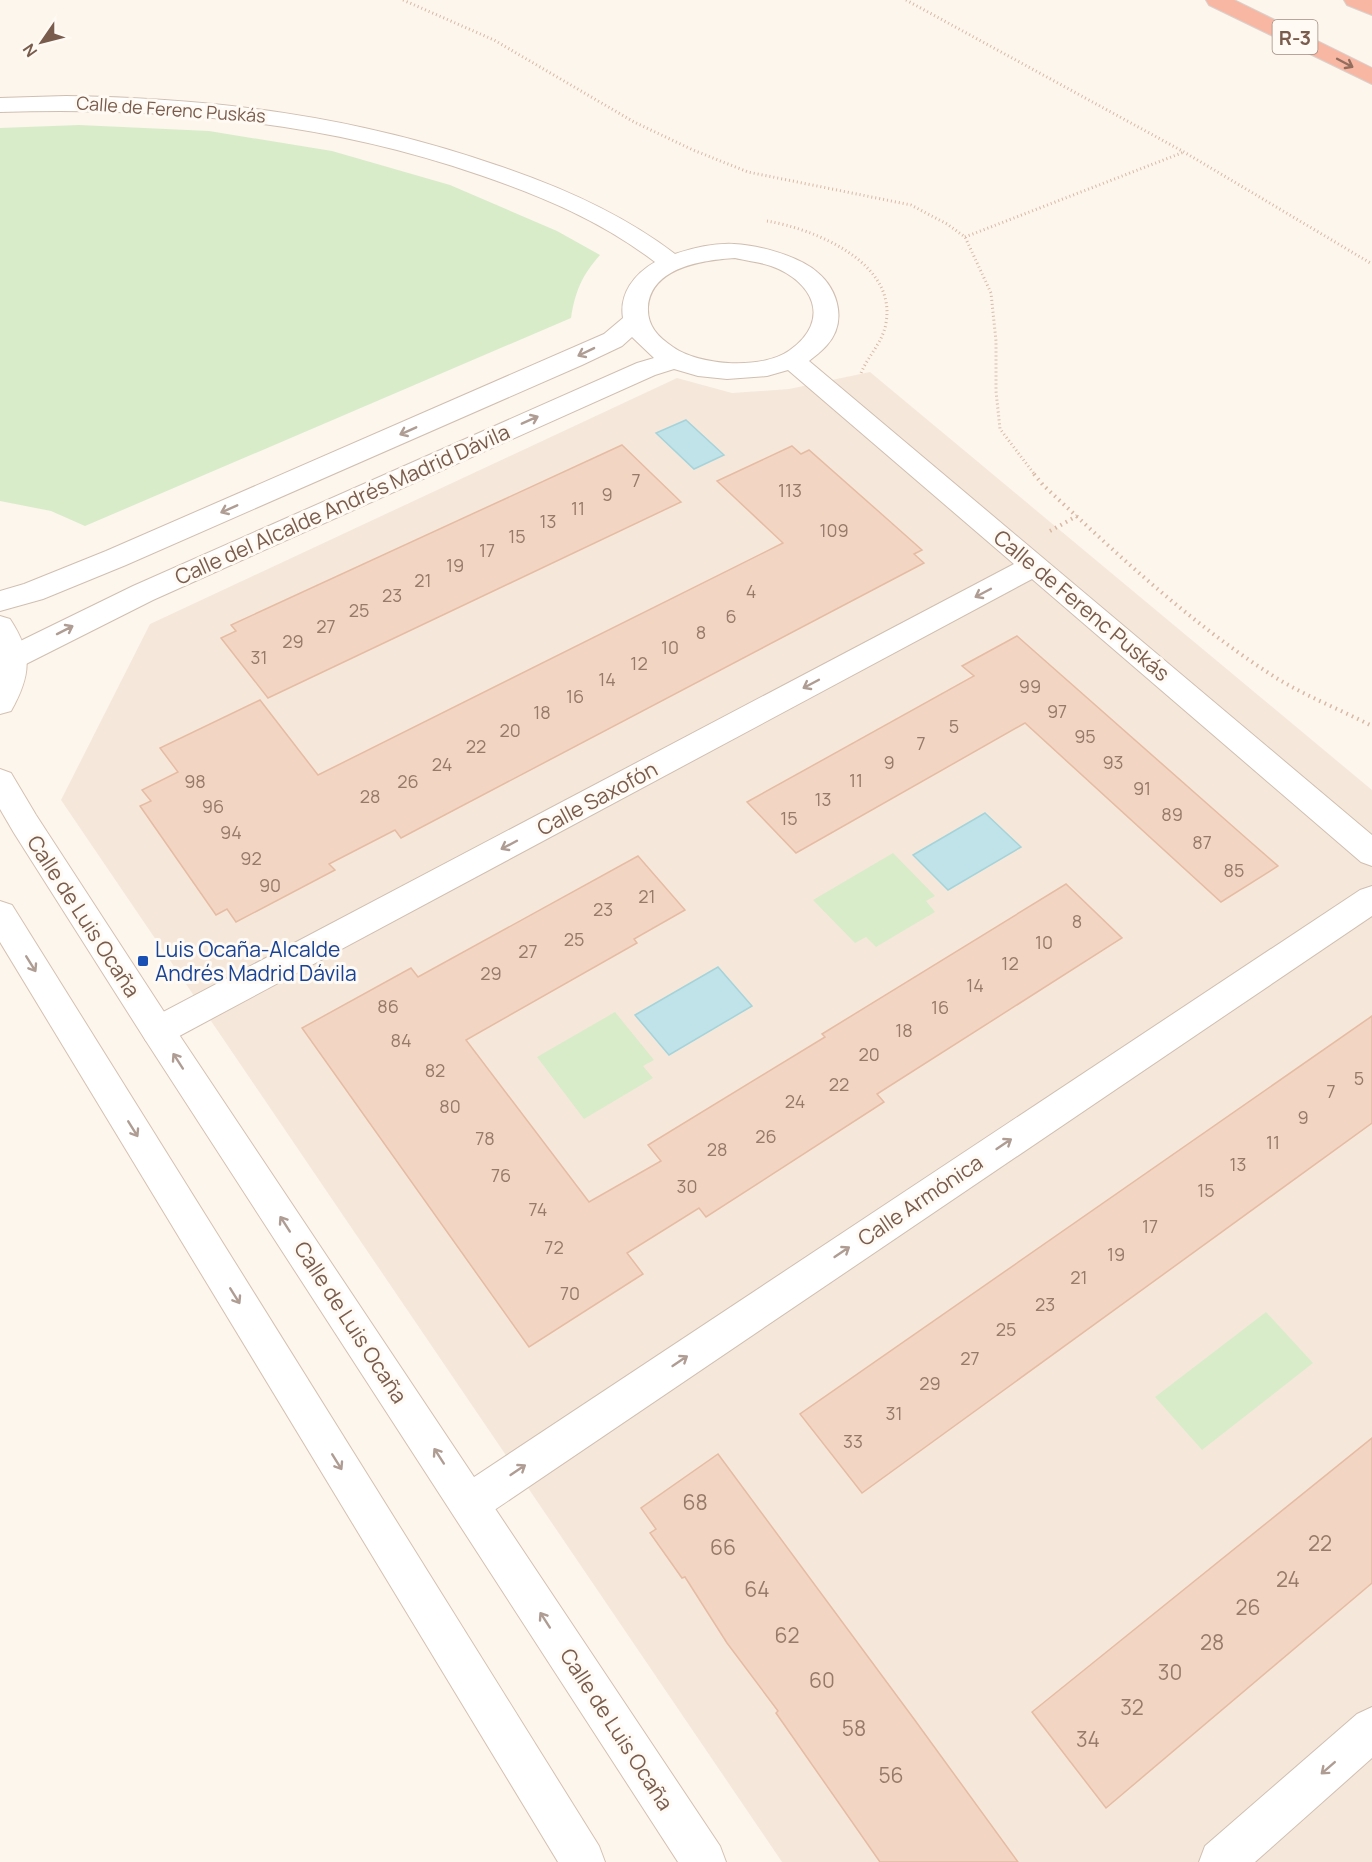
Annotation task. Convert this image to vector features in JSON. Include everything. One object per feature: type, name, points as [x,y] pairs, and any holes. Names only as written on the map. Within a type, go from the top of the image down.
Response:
[{"type":"highway","name":"R-3","points":[[1217,0],[1296,37],[1372,77]]},
{"type":"highway","points":[[1355,0],[1372,9]]},
{"type":"street","name":"Calle de Ferenc Puskás","points":[[0,105],[111,103],[194,107],[285,117],[376,135],[478,165],[550,193],[644,243],[671,263]]},
{"type":"street","points":[[712,252],[747,252],[780,259],[813,279],[824,292],[828,307],[828,322],[821,336],[808,349],[791,359],[764,368],[713,370],[675,360],[657,349],[643,336],[636,321],[634,308],[637,295],[650,277],[671,263],[690,256],[712,252]]},
{"type":"street","name":"Calle del Alcalde Andrés Madrid Dávila","points":[[0,601],[33,592],[116,558],[562,363],[613,340],[636,321]]},
{"type":"street","name":"Calle de Ferenc Puskás","points":[[791,359],[1372,853]]},
{"type":"street","name":"Calle del Alcalde Andrés Madrid Dávila","points":[[14,657],[143,593],[646,369],[675,360]]},
{"type":"street","name":"Calle Saxofón","points":[[158,1031],[1035,565]]},
{"type":"street","points":[[0,626],[9,638],[14,657],[13,675],[0,703]]},
{"type":"street","name":"Calle de Luis Ocaña","points":[[0,781],[25,824],[158,1031],[704,1862]]},
{"type":"street","name":"Calle Armónica","points":[[470,1503],[1372,899]]},
{"type":"street","points":[[0,914],[583,1862]]},
{"type":"street","points":[[1221,1862],[1372,1729]]},
{"type":"path","points":[[404,0],[494,40],[616,112],[693,150],[748,172],[911,205],[947,224],[964,237],[991,293],[996,341],[996,391],[1000,429],[1043,485],[1114,552],[1194,619],[1279,679],[1372,726]]},
{"type":"path","points":[[906,0],[1184,152],[1372,264]]},
{"type":"path","points":[[964,237],[1184,152]]},
{"type":"path","points":[[1047,533],[1077,516]]},
{"type":"shaded area","points":[[870,372],[1372,790],[1372,1862],[782,1862],[61,800],[150,624],[677,378],[732,393],[789,389]]},
{"type":"green space","points":[[79,125],[209,131],[332,151],[450,185],[557,231],[600,255],[580,284],[571,318],[85,526],[51,511],[0,501],[0,128]]},
{"type":"green space","points":[[893,853],[935,896],[926,901],[935,912],[876,947],[866,937],[855,943],[813,900]]},
{"type":"green space","points":[[615,1012],[654,1060],[643,1066],[653,1078],[584,1119],[537,1057]]},
{"type":"green space","points":[[1266,1312],[1313,1363],[1202,1450],[1155,1397]]},
{"type":"water","points":[[686,420],[724,455],[694,469],[656,433]]},
{"type":"water","points":[[985,813],[1021,847],[948,890],[913,855]]},
{"type":"water","points":[[718,967],[752,1006],[669,1055],[635,1015]]},
{"type":"building","points":[[622,445],[681,502],[268,698],[221,638],[236,631],[231,625]]},
{"type":"building","points":[[792,446],[801,454],[809,450],[877,510],[922,550],[914,554],[924,563],[401,838],[395,830],[329,864],[335,870],[236,922],[227,909],[216,915],[140,806],[151,801],[142,790],[178,772],[160,748],[260,700],[318,775],[783,543],[717,481]]},
{"type":"building","points":[[1017,636],[1278,866],[1221,902],[1025,723],[796,853],[747,802],[974,676],[962,666]]},
{"type":"building","points":[[638,856],[685,910],[634,939],[637,943],[466,1040],[589,1202],[661,1161],[648,1145],[825,1037],[822,1034],[1066,884],[1122,938],[877,1094],[884,1102],[706,1217],[699,1208],[627,1253],[643,1274],[529,1347],[302,1028],[411,968],[418,977]]},
{"type":"building","points":[[1372,1016],[1372,1123],[862,1493],[800,1414]]},
{"type":"building","points":[[1372,1438],[1372,1583],[1106,1808],[1032,1712]]},
{"type":"building","points":[[718,1454],[1018,1862],[880,1862],[776,1713],[778,1711],[727,1643],[685,1577],[682,1578],[650,1533],[656,1529],[641,1508]]},
{"type":"place","name":"Luis Ocaña-Alcalde Andrés Madrid Dávila","points":[[143,961]]}]
